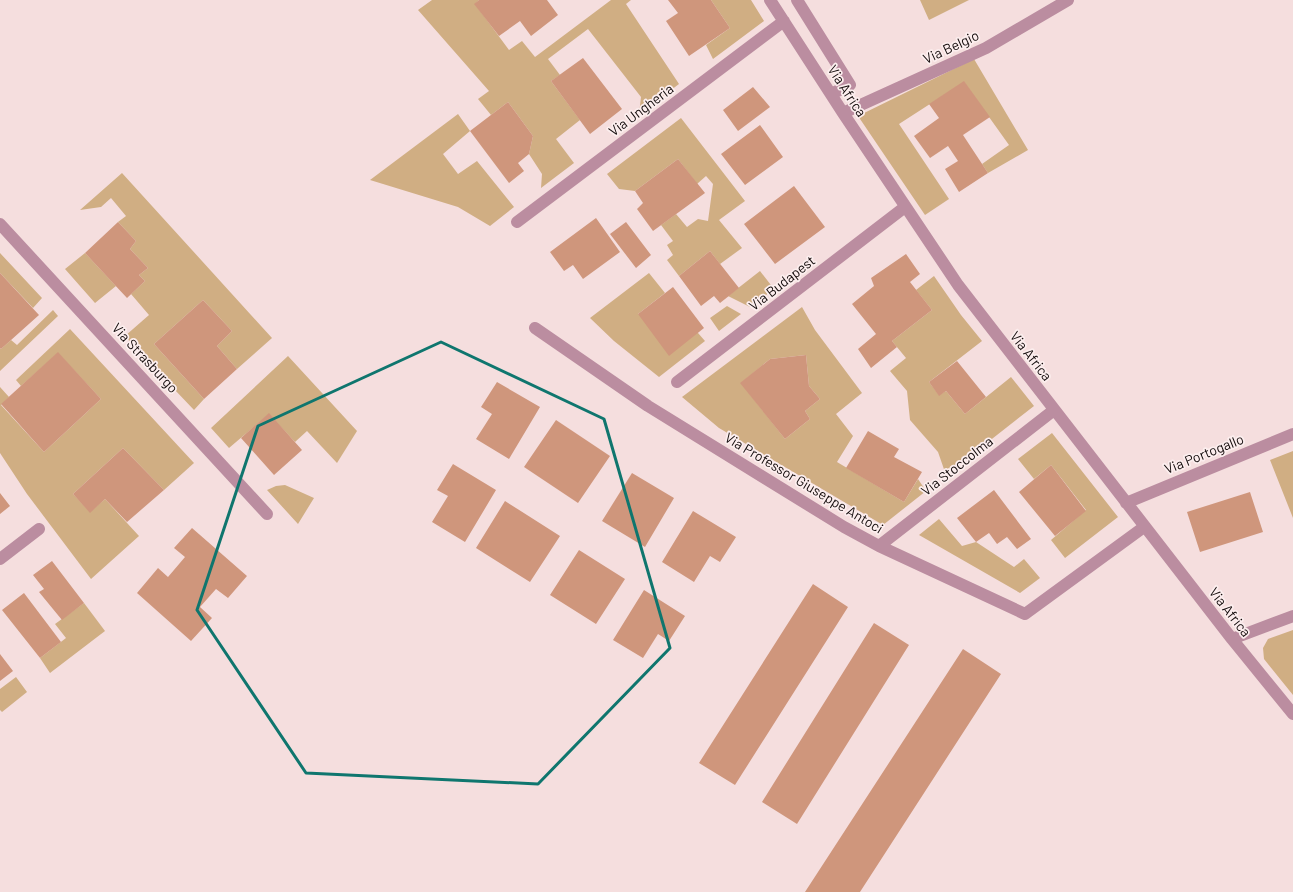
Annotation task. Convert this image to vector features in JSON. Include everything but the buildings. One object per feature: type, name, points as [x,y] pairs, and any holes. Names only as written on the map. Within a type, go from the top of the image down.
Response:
[{"type":"street","name":"Via Africa","points":[[770,0],[905,207],[958,285],[1232,639],[1293,714]]},
{"type":"street","points":[[797,0],[850,85],[831,94]]},
{"type":"street","name":"Via Belgio","points":[[843,113],[986,48],[1068,0]]},
{"type":"street","name":"Via Ungheria","points":[[517,222],[784,21]]},
{"type":"street","name":"Via Budapest","points":[[677,382],[905,207]]},
{"type":"street","name":"Via Strasburgo","points":[[0,224],[267,514]]},
{"type":"street","name":"Via Professor Giuseppe Antoci","points":[[535,328],[648,406],[844,527],[879,546],[1025,614],[1144,526]]},
{"type":"street","name":"Via Stoccolma","points":[[879,546],[1054,410]]},
{"type":"street","name":"Via Portogallo","points":[[1126,503],[1293,434]]},
{"type":"street","points":[[0,559],[39,529]]},
{"type":"street","points":[[1232,639],[1293,616]]},
{"type":"highlighted area","points":[[441,342],[604,419],[670,648],[538,784],[306,773],[197,610],[258,426]]},
{"type":"shaded area","points":[[432,0],[479,0],[475,4],[509,50],[522,41],[535,57],[611,0],[631,0],[626,4],[679,84],[639,114],[641,97],[588,29],[548,59],[560,75],[551,81],[580,120],[556,139],[574,163],[541,188],[542,174],[529,154],[533,136],[508,102],[491,115],[478,99],[489,91],[418,10]]},
{"type":"shaded area","points":[[711,0],[751,0],[764,21],[713,59],[706,45],[730,28]]},
{"type":"shaded area","points":[[920,0],[969,0],[929,20]]},
{"type":"shaded area","points":[[974,59],[1028,150],[988,173],[982,164],[1009,145],[964,82],[899,124],[949,199],[925,215],[858,116]]},
{"type":"shaded area","points":[[458,114],[470,131],[443,154],[458,174],[477,161],[514,207],[490,226],[458,207],[370,180]]},
{"type":"shaded area","points":[[681,118],[745,201],[719,220],[742,248],[720,264],[710,251],[679,276],[667,260],[673,255],[667,245],[673,241],[661,225],[676,214],[687,227],[698,219],[708,221],[713,184],[706,176],[697,184],[678,159],[635,191],[619,189],[607,174]]},
{"type":"shaded area","points":[[122,173],[272,338],[237,369],[217,346],[232,331],[203,300],[154,344],[204,399],[194,410],[125,336],[149,315],[131,294],[145,281],[139,275],[148,268],[130,249],[136,241],[118,222],[126,216],[111,198],[101,207],[80,210]]},
{"type":"shaded area","points":[[0,253],[42,298],[33,308],[0,273]]},
{"type":"shaded area","points":[[85,253],[116,286],[95,303],[65,269]]},
{"type":"shaded area","points":[[760,271],[774,289],[750,307],[728,296]]},
{"type":"shaded area","points":[[649,273],[665,293],[638,314],[698,333],[705,341],[659,377],[614,341],[590,318]]},
{"type":"shaded area","points":[[934,276],[961,315],[982,341],[929,382],[939,395],[946,391],[965,414],[1011,377],[1034,406],[946,475],[938,452],[910,420],[907,391],[890,371],[906,358],[892,341],[932,310],[916,290]]},
{"type":"shaded area","points":[[727,306],[741,314],[719,331],[710,318]]},
{"type":"shaded area","points":[[802,307],[815,330],[862,393],[836,414],[853,436],[837,462],[904,502],[918,479],[926,491],[883,525],[719,428],[682,397]],"holes":[[[806,355],[809,386],[820,399],[805,411],[810,419],[785,439],[741,383],[770,359]]]},
{"type":"shaded area","points":[[53,310],[58,316],[0,371],[0,348],[1,349],[11,340],[17,345]]},
{"type":"shaded area","points":[[70,329],[194,463],[164,490],[123,448],[73,494],[90,512],[105,499],[139,536],[91,579],[27,494],[0,453],[0,387],[9,397],[1,405],[44,452],[101,399],[58,353],[21,386],[16,380]]},
{"type":"shaded area","points":[[288,356],[357,431],[337,463],[307,431],[295,442],[269,414],[229,448],[211,428]]},
{"type":"shaded area","points":[[1052,433],[1118,517],[1065,558],[1051,540],[1086,510],[1051,465],[1034,479],[1018,459]]},
{"type":"shaded area","points":[[1293,451],[1293,518],[1270,460]]},
{"type":"shaded area","points":[[285,485],[314,498],[298,524],[267,490],[276,486]]},
{"type":"shaded area","points":[[939,519],[962,546],[976,542],[1014,567],[1024,559],[1040,578],[1020,593],[919,535]]},
{"type":"shaded area","points":[[84,603],[105,631],[50,673],[40,658],[66,638],[55,624]]},
{"type":"shaded area","points":[[1293,630],[1293,695],[1264,659],[1263,648],[1268,639]]},
{"type":"shaded area","points":[[16,677],[27,692],[2,712],[0,710],[0,689]]}]
